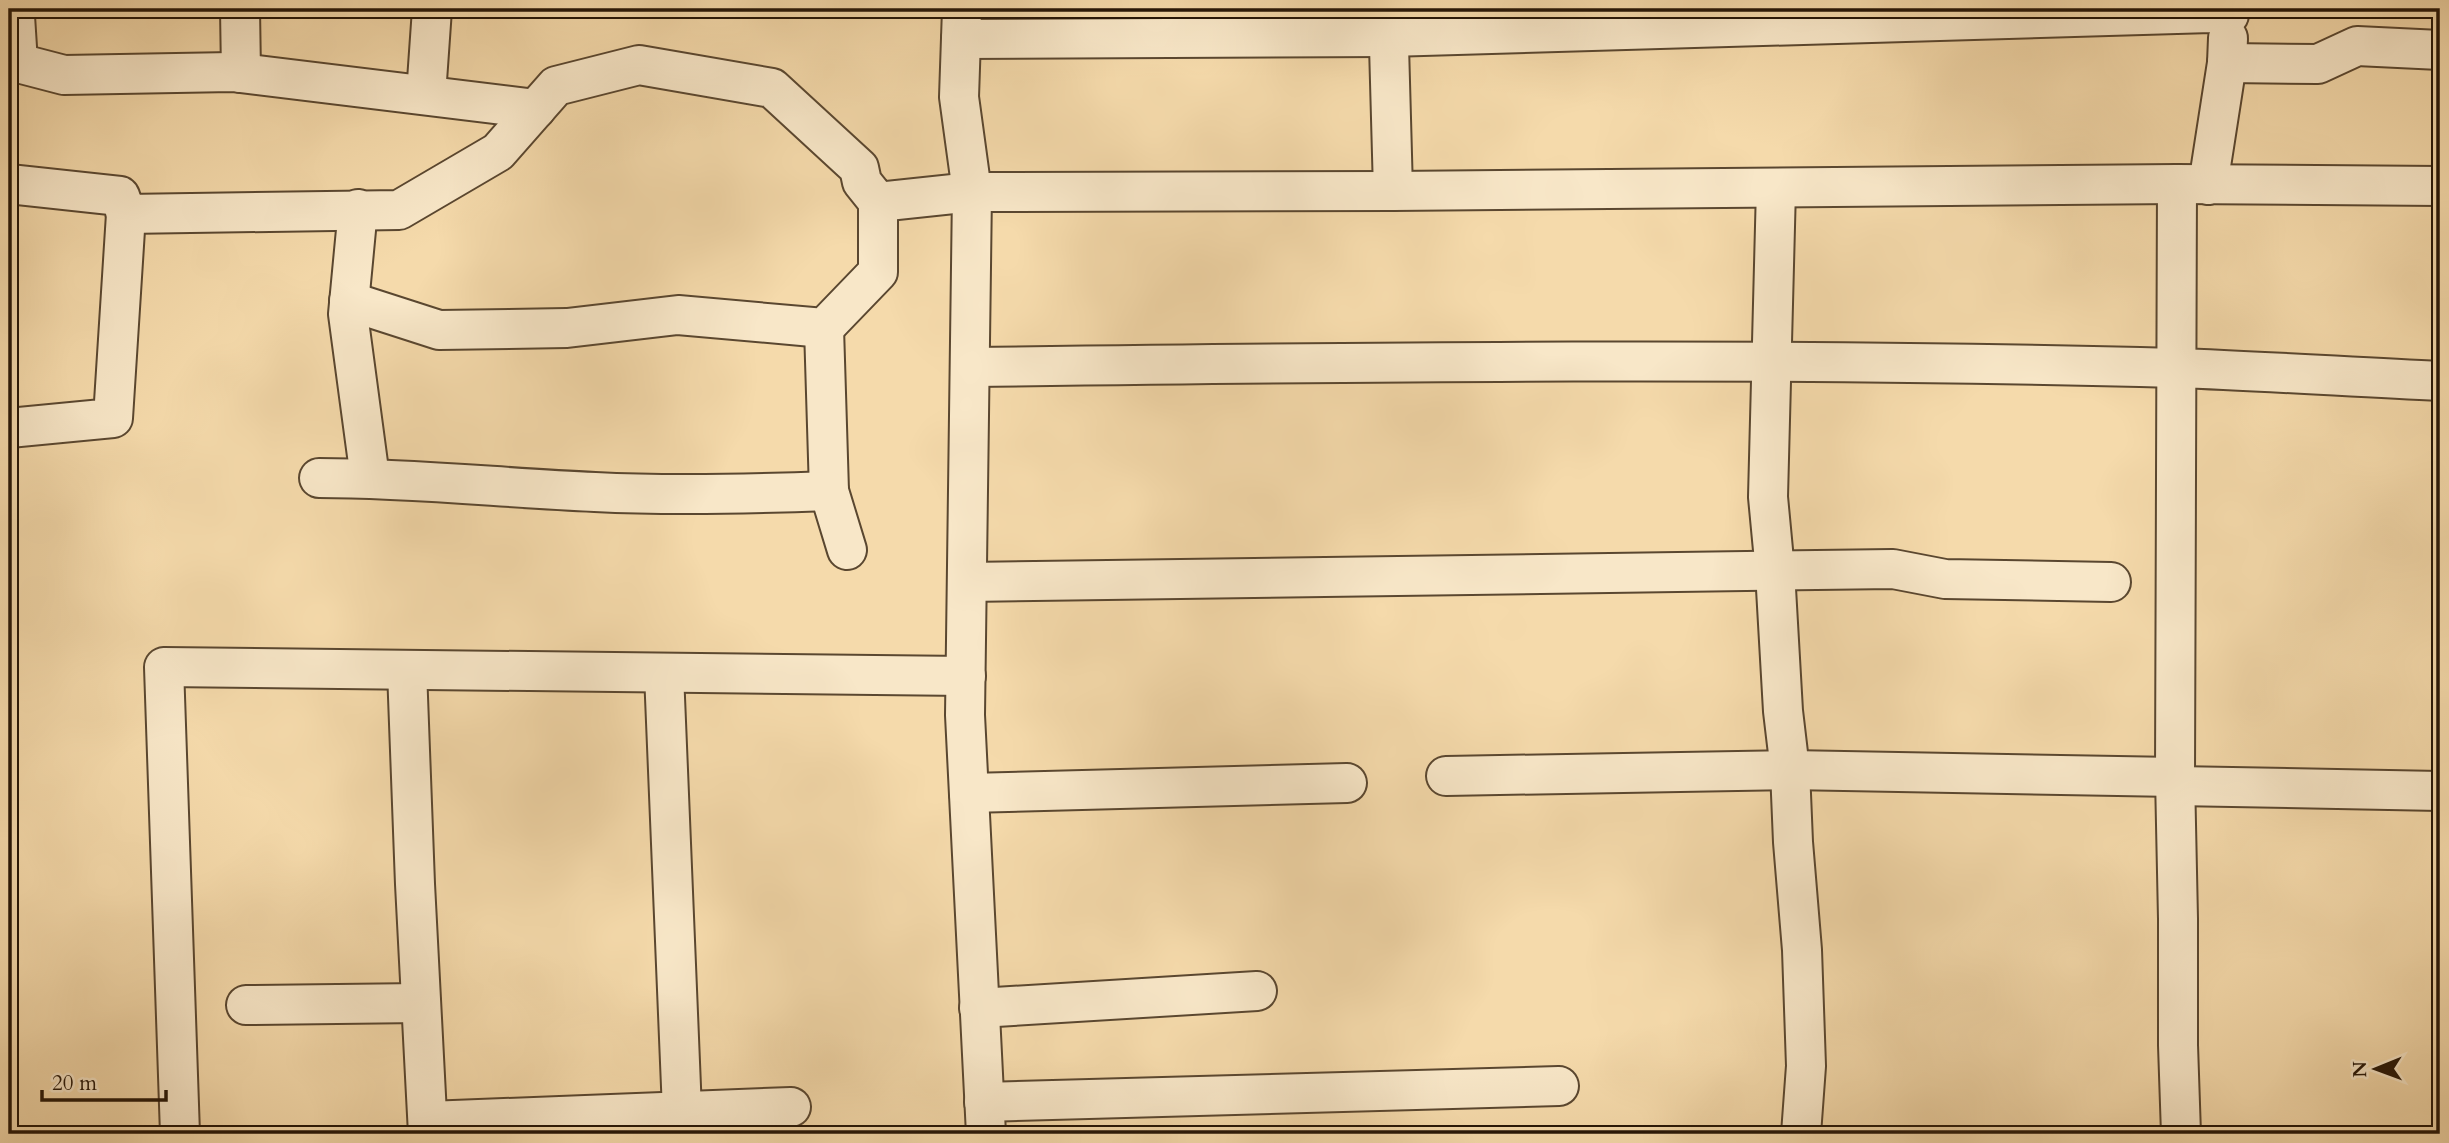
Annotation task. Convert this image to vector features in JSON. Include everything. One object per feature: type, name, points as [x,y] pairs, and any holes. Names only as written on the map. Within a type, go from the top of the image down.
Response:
[{"type":"street","points":[[240,9],[241,73]]},
{"type":"street","points":[[426,95],[432,9]]},
{"type":"street","points":[[1559,1086],[985,1118],[965,715],[972,192],[959,97],[962,24],[1389,23],[2228,12],[2227,63],[2192,185],[2176,368],[2175,782],[2181,1134]]},
{"type":"street","points":[[9,16],[15,16],[18,63],[64,75],[241,73],[536,109]]},
{"type":"street","points":[[1389,23],[1394,191]]},
{"type":"street","points":[[2227,63],[2318,64],[2357,46],[2440,50]]},
{"type":"street","points":[[126,214],[399,210],[498,152],[556,86],[639,65],[772,88],[859,168],[862,183],[878,202],[878,272],[824,328],[829,491],[847,550]]},
{"type":"street","points":[[9,184],[120,196],[126,214],[113,418],[9,428]]},
{"type":"street","points":[[878,202],[972,192],[2440,186]]},
{"type":"street","points":[[1776,188],[1768,497],[1802,950],[1806,1053],[1801,1134]]},
{"type":"street","points":[[358,209],[348,314],[370,478]]},
{"type":"street","points":[[349,301],[439,330],[567,328],[678,315],[824,328]]},
{"type":"street","points":[[970,367],[1407,361],[1773,362],[2176,368],[2440,381]]},
{"type":"street","points":[[319,478],[370,478],[581,492],[696,496],[829,491]]},
{"type":"street","points":[[967,582],[1893,569],[1945,579],[2111,582]]},
{"type":"street","points":[[180,1134],[163,667],[966,676]]},
{"type":"street","points":[[407,670],[428,1128],[682,1111],[791,1107]]},
{"type":"street","points":[[664,673],[682,1111]]},
{"type":"street","points":[[1446,776],[1790,769],[2440,791]]},
{"type":"street","points":[[969,793],[1347,783]]},
{"type":"street","points":[[979,1008],[1256,990]]},
{"type":"street","points":[[246,1005],[421,1003]]}]
